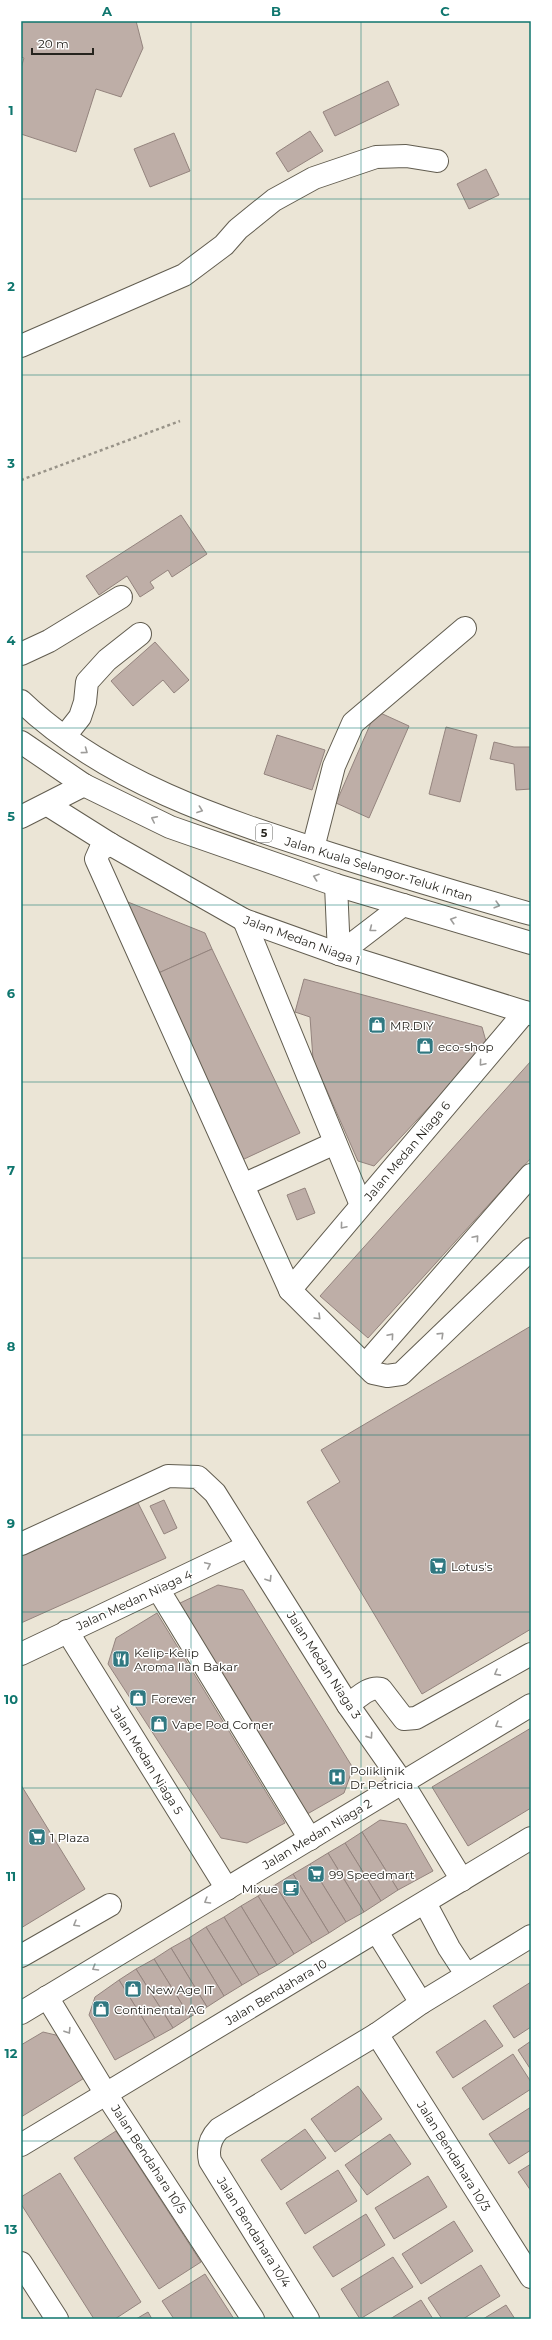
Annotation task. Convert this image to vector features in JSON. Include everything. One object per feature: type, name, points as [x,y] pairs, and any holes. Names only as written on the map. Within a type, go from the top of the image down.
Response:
[{"type":"main road","points":[[21,346],[184,275],[224,245],[238,229],[274,200],[314,178],[376,157],[406,156],[437,161]]},
{"type":"main road","points":[[21,654],[49,641],[121,597]]},
{"type":"main road","points":[[313,848],[334,766],[354,723],[465,628]]},
{"type":"main road","points":[[65,736],[80,717],[85,702],[87,682],[107,660],[140,634]]},
{"type":"main road","name":"Jalan Kuala Selangor-Teluk Intan","points":[[21,701],[95,758],[179,802],[313,848],[531,914]]},
{"type":"main road","name":"Jalan Kuala Selangor-Teluk Intan","points":[[21,742],[84,785],[170,827],[336,885],[531,943]]},
{"type":"main road","points":[[21,817],[48,805],[84,785]]},
{"type":"main road","name":"Jalan Medan Niaga 1","points":[[48,805],[110,844],[244,920],[339,954],[528,1013]]},
{"type":"main road","points":[[110,844],[100,850],[96,859],[290,1290],[373,1373],[387,1376],[401,1374],[531,1249]]},
{"type":"main road","points":[[336,885],[339,954]]},
{"type":"main road","points":[[339,954],[403,905]]},
{"type":"main road","points":[[244,920],[361,1205]]},
{"type":"main road","name":"Jalan Medan Niaga 6","points":[[290,1290],[361,1205],[528,1013]]},
{"type":"main road","points":[[243,1185],[335,1143]]},
{"type":"main road","points":[[365,1365],[531,1175]]},
{"type":"main road","name":"Jalan Medan Niaga 3","points":[[21,1544],[168,1476],[198,1478],[215,1494],[348,1705],[402,1782],[462,1880]]},
{"type":"main road","name":"Jalan Medan Niaga 4","points":[[21,1654],[248,1546]]},
{"type":"main road","points":[[158,1588],[310,1839]]},
{"type":"main road","name":"Jalan Medan Niaga 5","points":[[67,1631],[227,1889]]},
{"type":"main road","points":[[348,1705],[368,1690],[375,1687],[381,1689],[404,1718],[416,1718],[531,1654]]},
{"type":"main road","name":"Jalan Medan Niaga 2","points":[[21,2013],[531,1705]]},
{"type":"main road","name":"Jalan Bendahara 10","points":[[21,2145],[531,1838]]},
{"type":"main road","points":[[425,1903],[466,1974]]},
{"type":"main road","points":[[21,1956],[110,1905]]},
{"type":"main road","points":[[377,1932],[421,2003]]},
{"type":"main road","points":[[377,2034],[466,1974],[531,1936]]},
{"type":"main road","name":"Jalan Bendahara 10/5","points":[[47,1997],[106,2094],[253,2319]]},
{"type":"main road","name":"Jalan Bendahara 10/4","points":[[308,2319],[210,2161],[208,2152],[210,2143],[219,2129],[377,2034]]},
{"type":"main road","name":"Jalan Bendahara 10/3","points":[[377,2034],[531,2278]]},
{"type":"main road","points":[[21,2263],[57,2319]]},
{"type":"path","points":[[21,480],[180,421]]},
{"type":"building","points":[[21,21],[136,21],[143,48],[121,97],[96,89],[76,152],[21,134],[21,68],[24,58],[21,57]]},
{"type":"building","points":[[388,81],[399,105],[335,136],[323,112]]},
{"type":"building","points":[[310,131],[323,151],[288,172],[276,153]]},
{"type":"building","points":[[174,133],[190,171],[150,187],[134,149]]},
{"type":"building","points":[[486,169],[499,195],[469,209],[457,184]]},
{"type":"building","points":[[181,515],[207,554],[172,577],[168,570],[150,582],[154,588],[140,597],[127,576],[99,595],[86,576]]},
{"type":"building","points":[[155,642],[189,680],[174,693],[163,680],[133,706],[111,681]]},
{"type":"building","points":[[376,711],[409,726],[369,818],[336,803]]},
{"type":"building","points":[[446,727],[477,735],[460,802],[429,794]]},
{"type":"building","points":[[277,735],[325,750],[312,790],[264,774]]},
{"type":"building","points":[[494,742],[514,747],[531,747],[531,789],[516,790],[514,764],[490,759]]},
{"type":"building","points":[[118,898],[205,933],[212,949],[154,975]]},
{"type":"building","points":[[212,949],[300,1133],[242,1160],[154,975]]},
{"type":"building","points":[[304,979],[482,1027],[487,1045],[374,1166],[358,1161],[313,1059],[310,1017],[295,1012]]},
{"type":"building","points":[[531,1061],[531,1158],[368,1338],[320,1296]]},
{"type":"building","points":[[305,1188],[315,1213],[297,1220],[287,1195]]},
{"type":"building","name":"Lotus's","points":[[531,1326],[531,1629],[422,1694],[307,1502],[340,1482],[321,1450]]},
{"type":"building","points":[[164,1500],[177,1528],[164,1534],[150,1506]]},
{"type":"building","points":[[137,1501],[166,1558],[21,1623],[21,1555]]},
{"type":"building","points":[[218,1585],[243,1590],[353,1768],[344,1793],[302,1817],[178,1604]]},
{"type":"building","points":[[157,1613],[285,1823],[247,1843],[221,1838],[108,1664],[116,1638]]},
{"type":"building","points":[[531,1728],[531,1808],[468,1846],[432,1787]]},
{"type":"building","name":"1 Plaza","points":[[21,1785],[85,1889],[21,1928]]},
{"type":"building","points":[[380,1820],[406,1824],[433,1871],[398,1890],[362,1832]]},
{"type":"building","points":[[362,1832],[398,1890],[381,1901],[345,1843]]},
{"type":"building","points":[[345,1843],[381,1901],[364,1912],[328,1853]]},
{"type":"building","points":[[328,1853],[364,1912],[346,1922],[310,1864]]},
{"type":"building","points":[[310,1864],[346,1922],[329,1933],[293,1874]]},
{"type":"building","points":[[293,1874],[329,1933],[312,1943],[275,1885]]},
{"type":"building","points":[[275,1885],[312,1943],[294,1954],[258,1896]]},
{"type":"building","points":[[258,1896],[294,1954],[277,1965],[241,1906]]},
{"type":"building","points":[[241,1906],[277,1965],[259,1975],[224,1917]]},
{"type":"building","points":[[224,1917],[259,1975],[242,1985],[206,1927]]},
{"type":"building","points":[[206,1927],[242,1985],[224,1996],[189,1938]]},
{"type":"building","points":[[189,1938],[224,1996],[207,2007],[171,1948]]},
{"type":"building","points":[[171,1948],[207,2007],[190,2017],[154,1959]]},
{"type":"building","points":[[154,1959],[190,2017],[173,2028],[136,1969]]},
{"type":"building","points":[[136,1969],[173,2028],[155,2038],[119,1980]]},
{"type":"building","points":[[119,1980],[155,2038],[115,2060],[89,2015],[95,1997]]},
{"type":"building","points":[[531,1982],[531,2027],[514,2038],[493,2006]]},
{"type":"building","points":[[485,2020],[503,2046],[453,2078],[436,2052]]},
{"type":"building","points":[[43,2032],[60,2036],[86,2077],[21,2117],[21,2045]]},
{"type":"building","points":[[531,2041],[531,2070],[518,2050]]},
{"type":"building","points":[[513,2054],[531,2082],[531,2089],[483,2120],[462,2088]]},
{"type":"building","points":[[358,2086],[382,2119],[335,2152],[311,2119]]},
{"type":"building","points":[[531,2107],[531,2150],[509,2164],[489,2134]]},
{"type":"building","points":[[305,2129],[326,2158],[281,2190],[261,2160]]},
{"type":"building","points":[[116,2131],[201,2262],[159,2289],[74,2158]]},
{"type":"building","points":[[390,2134],[411,2164],[367,2195],[345,2165]]},
{"type":"building","points":[[531,2164],[531,2191],[518,2172]]},
{"type":"building","points":[[338,2170],[357,2201],[305,2234],[286,2203]]},
{"type":"building","points":[[60,2173],[141,2302],[115,2319],[94,2319],[21,2204],[21,2197]]},
{"type":"building","points":[[428,2176],[447,2207],[394,2239],[375,2208]]},
{"type":"building","points":[[366,2214],[385,2245],[333,2277],[313,2247]]},
{"type":"building","points":[[454,2221],[473,2251],[421,2284],[402,2254]]},
{"type":"building","points":[[393,2257],[413,2287],[360,2319],[341,2289]]},
{"type":"building","points":[[481,2265],[500,2296],[463,2319],[442,2319],[428,2298]]},
{"type":"building","points":[[205,2274],[234,2319],[174,2319],[162,2301]]},
{"type":"building","points":[[421,2300],[433,2319],[390,2319]]},
{"type":"building","points":[[506,2305],[515,2319],[483,2319]]},
{"type":"building","points":[[148,2312],[152,2319],[136,2319]]},
{"type":"place","name":"MR.DIY","points":[[377,1025]]},
{"type":"place","name":"eco-shop","points":[[425,1046]]},
{"type":"place","name":"Lotus's","points":[[438,1566]]},
{"type":"place","name":"Kelip-Kelip Aroma Ilan Bakar","points":[[121,1659]]},
{"type":"place","name":"Forever","points":[[138,1698]]},
{"type":"place","name":"Vape Pod Corner","points":[[159,1724]]},
{"type":"place","name":"Poliklinik Dr Petricia","points":[[337,1777]]},
{"type":"place","name":"1 Plaza","points":[[37,1837]]},
{"type":"place","name":"99 Speedmart","points":[[316,1874]]},
{"type":"place","name":"Mixue","points":[[291,1888]]},
{"type":"place","name":"New Age IT","points":[[133,1989]]},
{"type":"place","name":"Continental AG","points":[[101,2009]]}]
